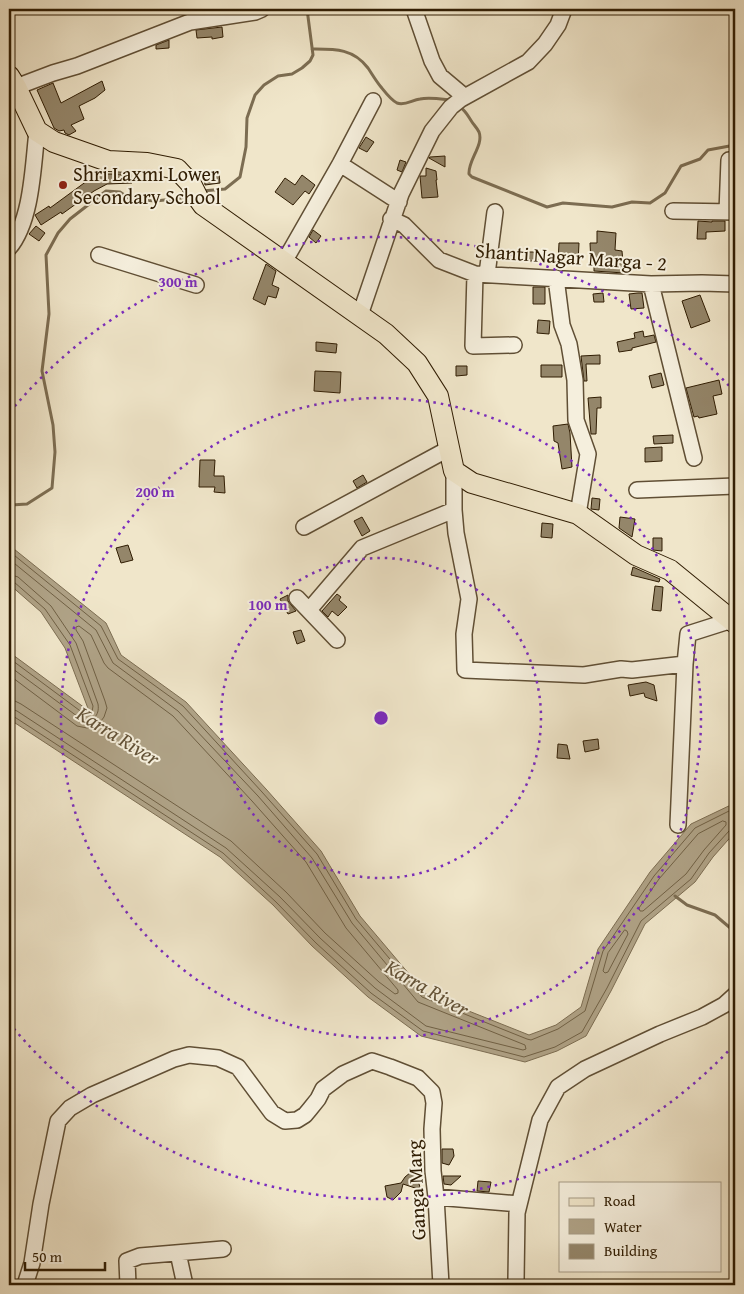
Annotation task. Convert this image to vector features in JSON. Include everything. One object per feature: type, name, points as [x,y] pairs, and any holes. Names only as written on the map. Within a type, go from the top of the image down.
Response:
[{"type":"main road","points":[[12,82],[38,131],[54,142],[108,161],[147,163],[177,170],[203,205],[386,334],[417,364],[438,396],[454,470],[472,483],[578,514],[636,555],[670,570],[734,621]]},
{"type":"street","points":[[12,82],[77,66],[190,22],[255,12],[262,9]]},
{"type":"street","points":[[414,9],[432,61],[440,76],[465,97]]},
{"type":"street","points":[[360,315],[391,219],[432,131],[451,107],[465,97],[528,62],[546,44],[558,25],[564,9]]},
{"type":"street","points":[[284,262],[374,101]]},
{"type":"street","points":[[9,248],[20,230],[29,196],[38,131]]},
{"type":"street","points":[[673,211],[731,212],[729,160]]},
{"type":"street","points":[[340,164],[398,202]]},
{"type":"street","points":[[495,212],[481,274],[473,346],[514,345]]},
{"type":"street","name":"Shanti Nagar Marga - 2","points":[[391,219],[404,226],[439,260],[481,274],[650,284],[735,284]]},
{"type":"street","points":[[99,255],[196,285]]},
{"type":"street","points":[[556,278],[562,325],[569,344],[575,380],[576,420],[588,454],[578,514]]},
{"type":"street","points":[[650,284],[694,458]]},
{"type":"street","points":[[304,527],[450,448]]},
{"type":"street","points":[[454,470],[456,533],[469,598],[464,634],[465,670],[584,675],[622,669],[632,670],[686,664]]},
{"type":"street","points":[[637,490],[735,486]]},
{"type":"street","points":[[309,610],[362,548],[454,510]]},
{"type":"street","points":[[297,598],[337,640]]},
{"type":"street","points":[[678,825],[688,634],[734,621]]},
{"type":"street","points":[[517,1285],[517,1213],[540,1120],[558,1086],[585,1069],[660,1034],[702,1018],[724,1005],[735,995]]},
{"type":"street","name":"Ganga Marg","points":[[25,1285],[32,1264],[41,1204],[58,1121],[70,1108],[92,1095],[174,1059],[189,1055],[218,1058],[238,1067],[272,1113],[285,1121],[297,1120],[305,1115],[318,1099],[323,1089],[343,1074],[372,1061],[418,1078],[432,1092],[434,1103],[432,1129],[433,1171],[441,1285]]},
{"type":"street","points":[[436,1197],[519,1204]]},
{"type":"street","points":[[128,1285],[127,1261],[140,1256],[223,1249]]},
{"type":"street","points":[[178,1253],[185,1285]]},
{"type":"water","name":"Karra River","points":[[9,545],[106,623],[121,655],[186,702],[321,851],[360,916],[426,994],[529,1035],[556,1025],[581,1007],[598,949],[650,872],[691,824],[735,803],[735,832],[713,857],[695,882],[645,924],[586,1036],[557,1051],[525,1062],[421,1036],[368,997],[312,946],[273,905],[220,857],[9,719],[9,652],[89,711],[65,648],[41,612],[9,584]]},
{"type":"building","points":[[222,27],[223,37],[212,39],[212,37],[197,38],[196,30]]},
{"type":"building","points":[[169,40],[169,48],[156,49],[156,45]]},
{"type":"building","points":[[102,81],[105,90],[95,98],[79,106],[84,119],[71,125],[76,131],[69,135],[64,130],[59,131],[54,128],[37,90],[53,83],[61,103]]},
{"type":"building","points":[[366,137],[374,142],[367,152],[359,148]]},
{"type":"building","points":[[445,156],[445,167],[429,158],[430,157]]},
{"type":"building","points":[[400,160],[406,162],[402,172],[397,170]]},
{"type":"building","points":[[426,168],[436,171],[438,197],[422,198],[420,176],[426,176]]},
{"type":"building","points":[[98,171],[100,174],[131,174],[132,183],[107,184],[62,214],[61,212],[41,225],[35,215],[49,206],[50,208],[91,178],[89,176]]},
{"type":"building","points":[[219,174],[220,183],[205,185],[204,176]]},
{"type":"building","points":[[302,175],[315,185],[309,194],[305,191],[293,205],[275,192],[285,178],[295,185]]},
{"type":"building","points":[[698,221],[725,221],[725,231],[706,232],[706,239],[697,239]]},
{"type":"building","points":[[36,226],[45,233],[39,241],[29,234]]},
{"type":"building","points":[[313,230],[321,236],[316,243],[309,237]]},
{"type":"building","points":[[597,231],[616,233],[615,250],[622,251],[624,273],[594,271],[594,263],[591,263],[590,243],[597,243]]},
{"type":"building","points":[[559,243],[579,243],[578,263],[558,263]]},
{"type":"building","points":[[526,252],[538,252],[538,261],[527,261]]},
{"type":"building","points":[[266,264],[276,271],[272,285],[279,288],[276,298],[268,296],[265,305],[253,299]]},
{"type":"building","points":[[533,287],[545,287],[545,304],[533,304]]},
{"type":"building","points":[[603,293],[604,302],[594,302],[593,294]]},
{"type":"building","points":[[642,293],[644,308],[631,309],[629,294]]},
{"type":"building","points":[[700,295],[710,321],[691,328],[682,301]]},
{"type":"building","points":[[538,320],[550,321],[549,334],[537,333]]},
{"type":"building","points":[[643,331],[644,337],[654,335],[656,342],[619,352],[617,342],[635,338],[634,333]]},
{"type":"building","points":[[316,342],[337,344],[336,353],[316,351]]},
{"type":"building","points":[[600,355],[600,364],[586,364],[587,381],[584,381],[581,356]]},
{"type":"building","points":[[541,365],[562,365],[562,377],[541,377]]},
{"type":"building","points":[[456,366],[467,366],[467,375],[456,376]]},
{"type":"building","points":[[315,371],[341,372],[340,393],[314,391]]},
{"type":"building","points":[[661,373],[664,385],[652,388],[649,376]]},
{"type":"building","points":[[719,380],[722,394],[713,396],[717,414],[699,418],[698,416],[694,417],[686,388]]},
{"type":"building","points":[[601,397],[601,408],[597,408],[596,434],[591,434],[588,398]]},
{"type":"building","points":[[568,424],[572,467],[562,469],[558,443],[554,441],[553,426]]},
{"type":"building","points":[[673,435],[673,443],[654,444],[653,436]]},
{"type":"building","points":[[662,447],[662,461],[645,462],[645,448]]},
{"type":"building","points":[[200,460],[215,460],[214,476],[224,476],[225,493],[214,492],[215,487],[199,487]]},
{"type":"building","points":[[363,475],[367,482],[357,488],[353,481]]},
{"type":"building","points":[[592,498],[600,499],[599,510],[591,509]]},
{"type":"building","points":[[362,517],[370,531],[362,536],[354,521]]},
{"type":"building","points":[[620,517],[635,519],[632,537],[619,528]]},
{"type":"building","points":[[542,523],[553,524],[552,538],[541,537]]},
{"type":"building","points":[[653,538],[662,538],[662,551],[653,550]]},
{"type":"building","points":[[128,545],[133,560],[121,563],[116,548]]},
{"type":"building","points":[[633,567],[660,579],[659,582],[631,575]]},
{"type":"building","points":[[655,586],[663,587],[661,611],[652,610]]},
{"type":"building","points":[[337,594],[341,597],[339,600],[347,607],[338,616],[332,611],[328,617],[322,611]]},
{"type":"building","points":[[288,595],[288,601],[296,611],[288,614],[280,599]]},
{"type":"building","points":[[301,630],[305,641],[297,644],[293,632]]},
{"type":"building","points":[[646,682],[654,685],[657,701],[645,697],[644,693],[630,696],[628,685]]},
{"type":"building","points":[[598,739],[599,749],[585,752],[583,741]]},
{"type":"building","points":[[558,744],[567,745],[570,759],[557,758]]},
{"type":"building","points":[[442,1149],[453,1149],[454,1156],[449,1165],[442,1163]]},
{"type":"building","points":[[411,1172],[418,1174],[421,1190],[403,1184],[401,1192],[393,1200],[387,1197],[385,1186],[401,1183]]},
{"type":"building","points":[[443,1176],[461,1176],[451,1185],[444,1184]]},
{"type":"building","points":[[478,1181],[491,1182],[489,1192],[477,1191]]},
{"type":"waterway","points":[[202,191],[225,189],[240,177],[246,147],[247,118],[255,95],[264,85],[278,76],[292,74],[310,61],[313,55],[307,9]]},
{"type":"waterway","points":[[312,49],[343,51],[356,57],[368,68],[388,96],[397,103],[403,104],[427,98],[450,100]]},
{"type":"waterway","points":[[460,107],[477,129],[480,137],[469,174],[472,177],[547,207],[563,203],[612,207],[632,202],[650,203],[665,193],[681,166],[700,159],[708,150],[735,145]]},
{"type":"waterway","points":[[9,507],[11,505],[27,504],[52,488],[55,452],[53,425],[42,371],[49,314],[46,255],[58,233],[70,219],[106,191],[120,192],[130,199],[156,201],[189,196]]},
{"type":"waterway","points":[[675,896],[687,905],[715,915],[735,932]]},
{"type":"place","name":"Shri Laxmi Lower Secondary School","points":[[63,185]]}]
